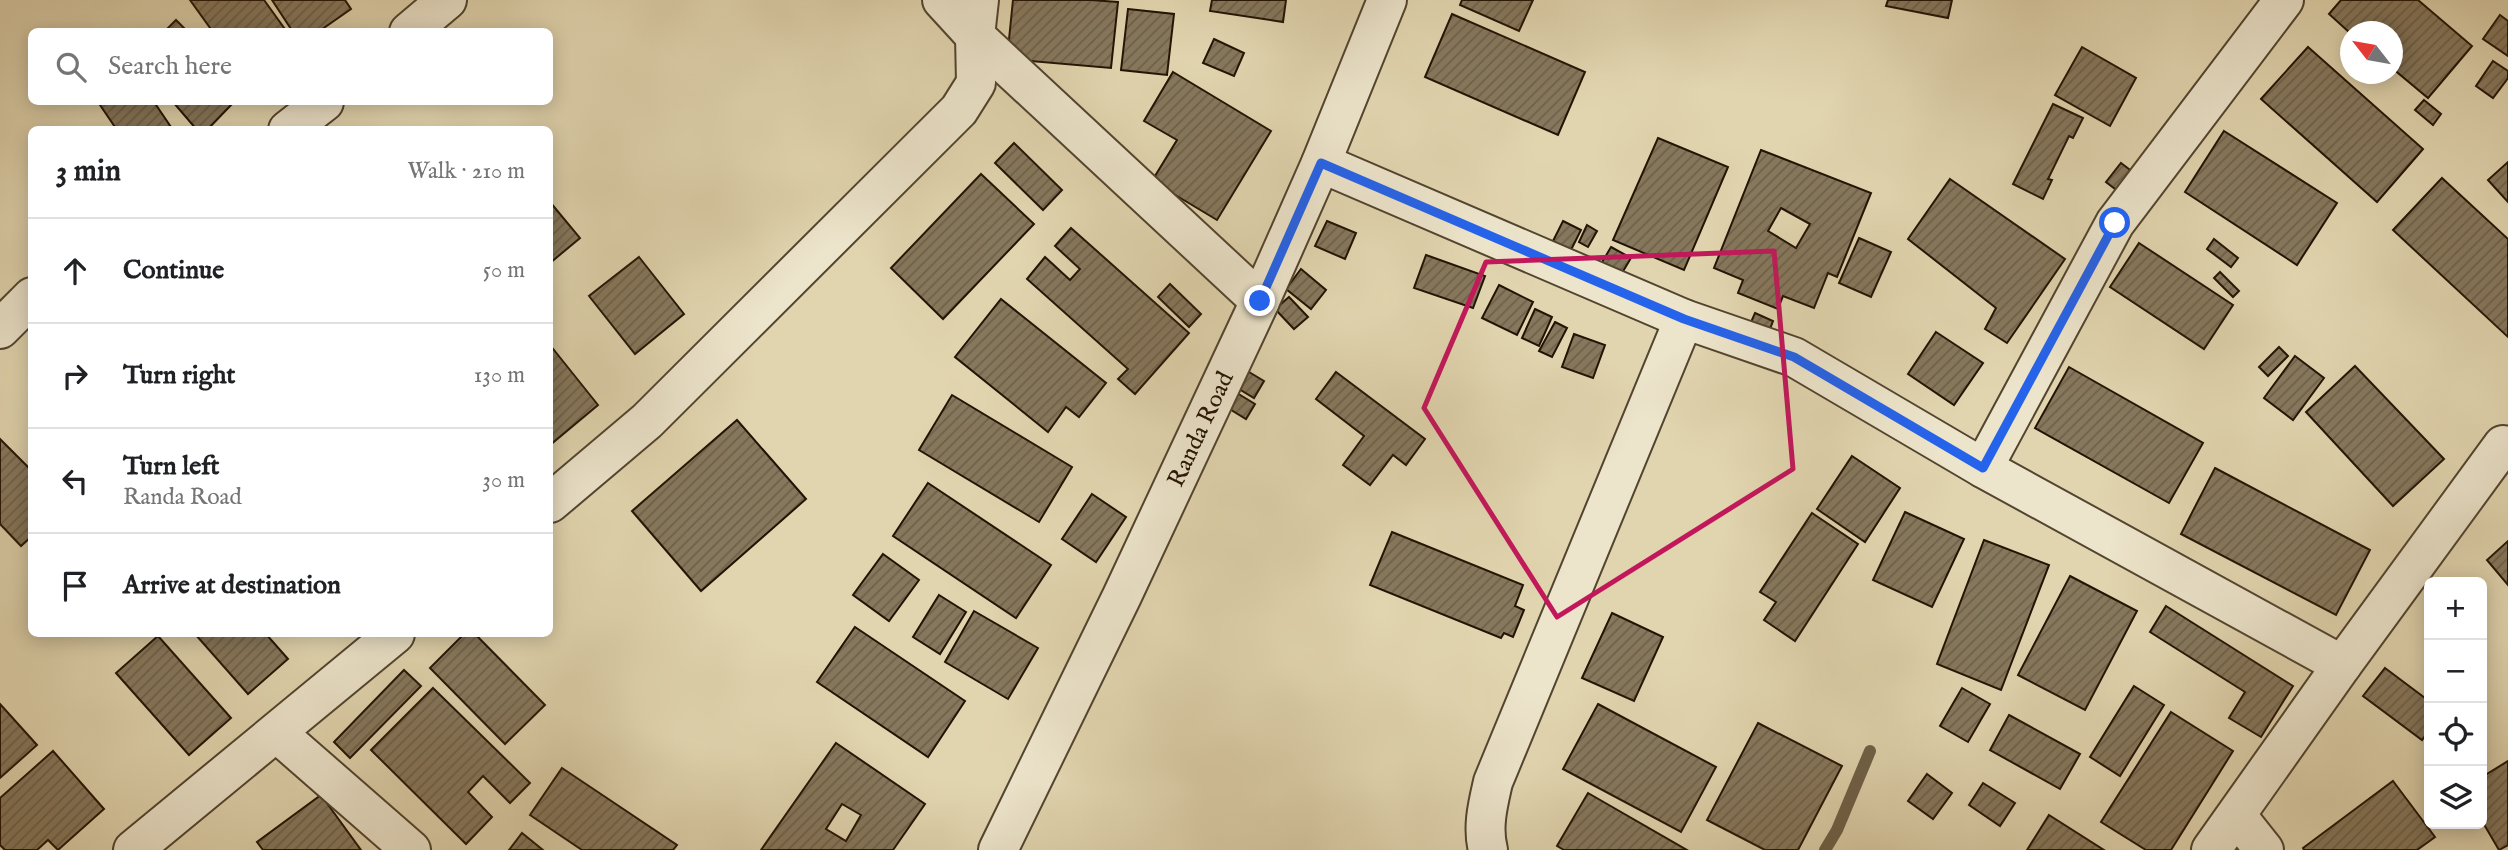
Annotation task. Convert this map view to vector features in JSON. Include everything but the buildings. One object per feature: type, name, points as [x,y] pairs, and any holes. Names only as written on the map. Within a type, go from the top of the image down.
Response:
[{"type":"street","points":[[414,28],[447,0]]},
{"type":"street","points":[[942,0],[977,18],[1260,301]]},
{"type":"street","name":"Randa Road","points":[[998,850],[1122,596],[1260,301],[1321,163],[1387,0]]},
{"type":"street","points":[[1983,468],[2115,223],[2284,0]]},
{"type":"street","points":[[553,500],[647,421],[959,110],[976,83],[977,18]]},
{"type":"street","points":[[293,126],[320,105]]},
{"type":"street","points":[[1321,163],[1684,319],[1794,357],[1983,468],[2342,665]]},
{"type":"street","points":[[0,329],[28,301]]},
{"type":"street","points":[[1488,850],[1485,841],[1486,811],[1493,782],[1684,319]]},
{"type":"street","points":[[2211,850],[2342,665],[2506,444]]},
{"type":"street","points":[[134,850],[391,637]]},
{"type":"street","points":[[277,733],[411,850]]},
{"type":"street","points":[[2237,816],[2264,850]]},
{"type":"highlighted area","points":[[1774,251],[1793,469],[1557,617],[1424,408],[1486,262]]},
{"type":"waterway","points":[[1825,850],[1837,830],[1870,751]]},
{"type":"route","points":[[1260,301],[1321,163],[1684,319],[1794,357],[1983,468],[2115,223]]}]
